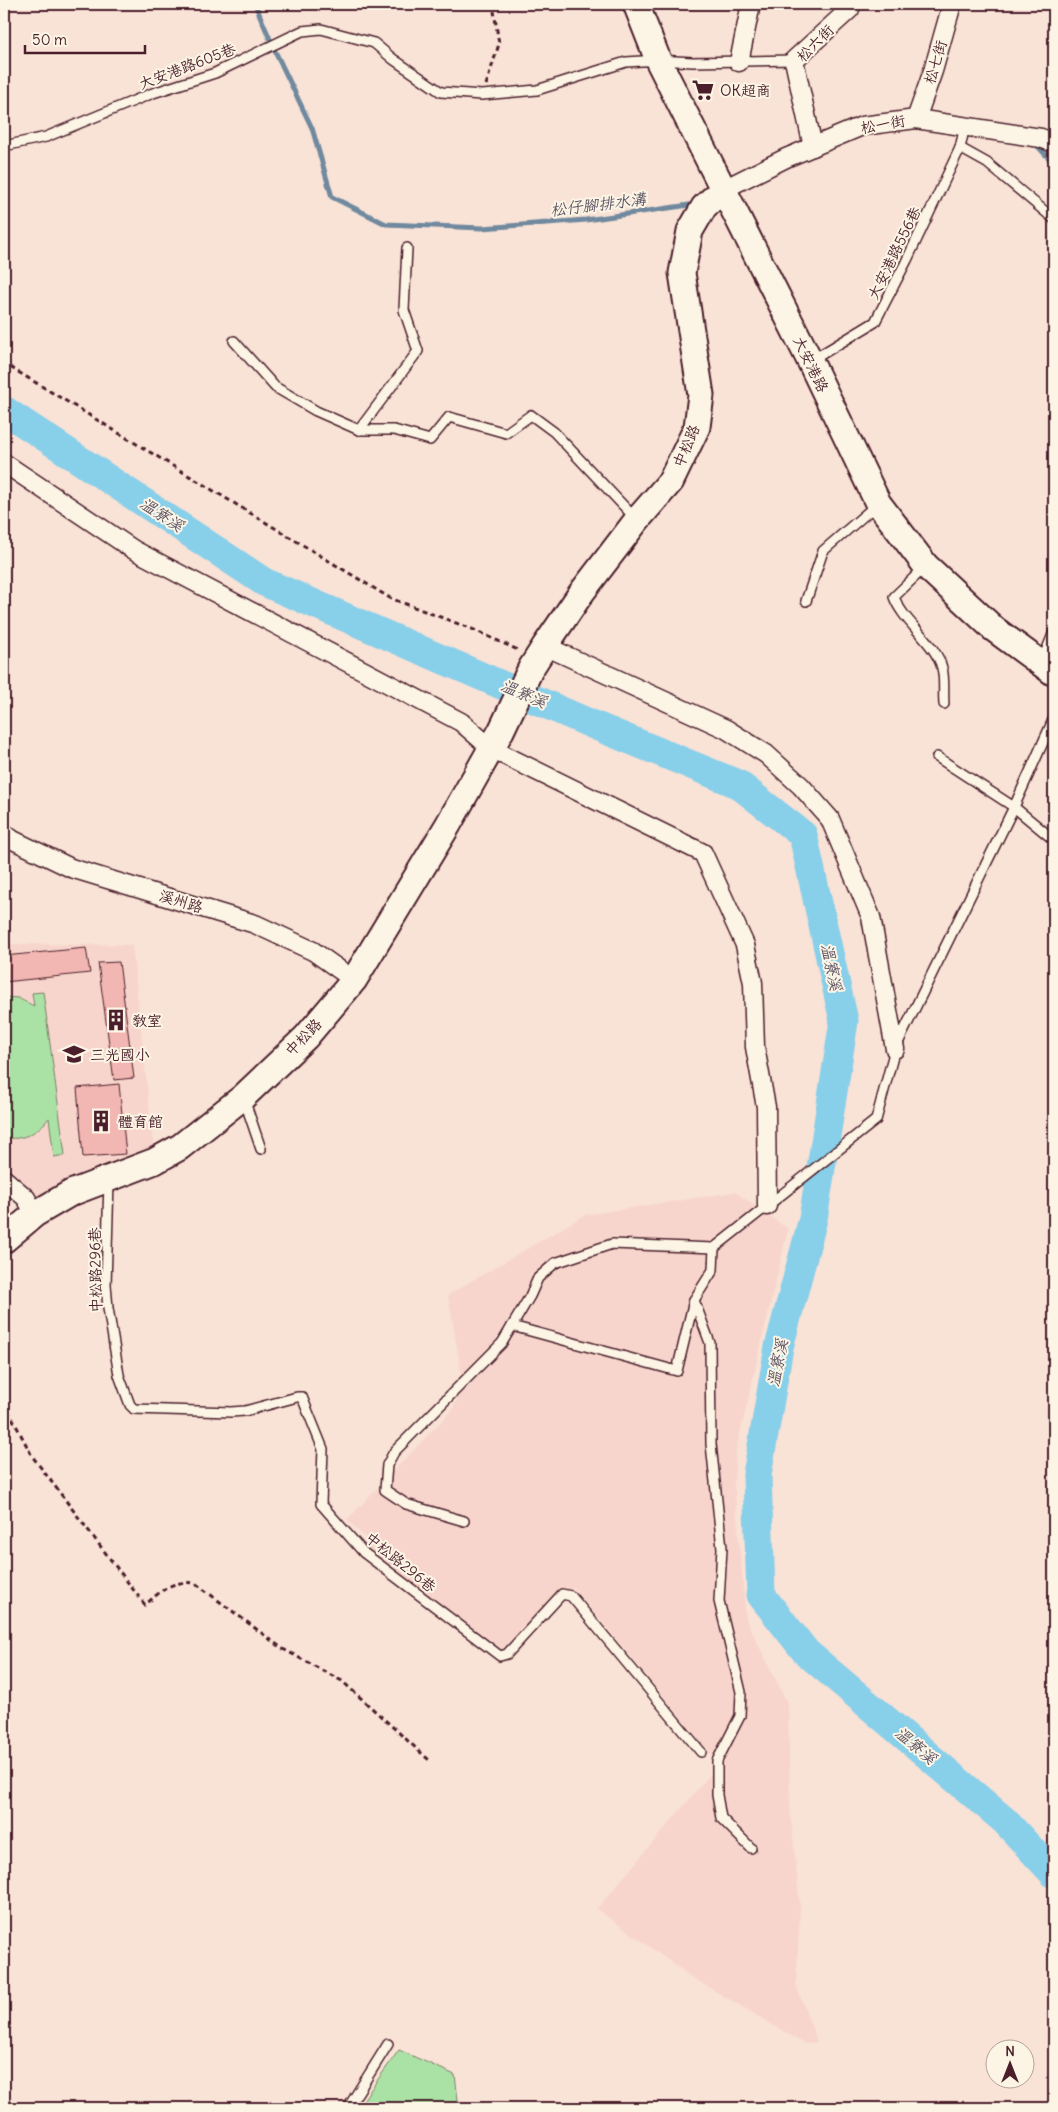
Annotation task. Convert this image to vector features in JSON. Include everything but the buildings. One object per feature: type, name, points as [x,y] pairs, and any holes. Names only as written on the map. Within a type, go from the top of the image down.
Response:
[{"type":"street","name":"大安港路","points":[[636,4],[658,60],[810,361],[878,503],[926,566],[994,629],[1048,668]]},
{"type":"street","points":[[739,62],[751,4]]},
{"type":"street","name":"松六街","points":[[813,147],[794,60],[850,9],[851,4]]},
{"type":"street","name":"松七街","points":[[916,119],[933,71],[952,4]]},
{"type":"street","name":"松一街","points":[[722,190],[862,126],[916,119],[1050,138]]},
{"type":"street","name":"中松路","points":[[4,1240],[35,1214],[71,1193],[155,1160],[180,1148],[243,1097],[306,1037],[354,980],[448,825],[496,740],[538,658],[582,592],[637,520],[671,481],[697,427],[701,395],[682,272],[690,231],[704,207],[722,190]]},
{"type":"street","points":[[4,463],[134,550],[496,740],[703,854],[746,945],[753,983],[755,1046],[766,1107],[767,1206]]},
{"type":"street","points":[[538,658],[726,729],[766,754],[801,786],[830,819],[871,917],[895,1050]]},
{"type":"street","name":"溪州路","points":[[4,833],[13,840],[71,868],[255,924],[313,952],[354,980]]},
{"type":"street","points":[[4,1178],[26,1198],[35,1214]]},
{"type":"lane","name":"大安港路605巷","points":[[4,146],[46,138],[153,93],[215,73],[302,31],[321,28],[374,43],[393,59],[441,92],[482,95],[537,90],[626,62],[658,60],[739,62],[794,60]]},
{"type":"lane","name":"大安港路556巷","points":[[810,361],[875,322],[907,260],[960,148],[965,126]]},
{"type":"lane","points":[[960,148],[987,162],[1054,219]]},
{"type":"lane","points":[[359,430],[418,351],[404,310],[407,248]]},
{"type":"lane","points":[[234,341],[275,387],[316,411],[359,430],[394,430],[430,440],[449,417],[506,433],[531,415],[554,432],[637,520]]},
{"type":"lane","points":[[806,602],[823,551],[878,503]]},
{"type":"lane","points":[[926,566],[894,597],[898,607],[929,645],[942,668],[944,704]]},
{"type":"lane","points":[[1048,668],[1054,632]]},
{"type":"lane","points":[[464,1521],[406,1504],[385,1490],[387,1465],[394,1452],[502,1343],[530,1296],[538,1278],[555,1263],[612,1244],[714,1248],[876,1120],[895,1050],[1014,806],[1054,718]]},
{"type":"lane","points":[[937,757],[1014,806],[1054,840]]},
{"type":"lane","points":[[243,1097],[261,1148]]},
{"type":"lane","name":"中松路296巷","points":[[109,1178],[106,1285],[108,1308],[119,1375],[130,1405],[134,1408],[231,1412],[245,1411],[302,1397],[323,1449],[321,1504],[364,1553],[500,1656],[507,1654],[562,1594],[571,1596],[701,1752]]},
{"type":"lane","points":[[512,1326],[677,1371],[694,1300],[713,1270],[714,1248]]},
{"type":"lane","points":[[694,1300],[710,1343],[712,1444],[722,1548],[719,1601],[741,1692],[740,1716],[717,1761],[717,1795],[721,1818],[751,1848]]},
{"type":"lane","points":[[348,2108],[388,2044]]},
{"type":"path","points":[[482,95],[499,44],[494,11]]},
{"type":"path","points":[[4,361],[27,377],[390,598],[472,629],[538,658]]},
{"type":"path","points":[[4,1402],[32,1456],[146,1605],[164,1588],[182,1582],[195,1583],[283,1649],[342,1681],[429,1760]]},
{"type":"shaded area","name":"三光國小","points":[[4,944],[132,945],[155,1162],[32,1216],[4,1176]]},
{"type":"shaded area","points":[[735,1192],[788,1229],[736,1451],[734,1484],[746,1619],[788,1705],[790,1807],[800,1908],[796,1985],[817,2042],[805,2044],[690,1976],[597,1909],[719,1764],[573,1587],[505,1654],[366,1550],[366,1538],[347,1520],[453,1409],[463,1382],[448,1295],[585,1215]]},
{"type":"green space","points":[[43,992],[65,1155],[54,1157],[49,1118],[40,1128],[29,1135],[17,1138],[4,1137],[4,997],[18,998],[34,1006],[32,993]]},
{"type":"green space","points":[[399,2050],[455,2075],[459,2108],[360,2108],[359,2106]]},
{"type":"waterway","name":"松仔腳排水溝","points":[[255,4],[312,128],[332,197],[386,224],[482,228],[586,220],[696,204]]},
{"type":"waterway","name":"松仔腳排水溝","points":[[1034,142],[1054,164]]},
{"type":"waterway","name":"溫寮溪","points":[[4,410],[264,582],[596,726],[738,784],[803,835],[844,1021],[813,1219],[779,1347],[757,1475],[761,1595],[806,1652],[1005,1821],[1054,1874]]},
{"type":"place","name":"OK超商","points":[[703,90]]},
{"type":"place","name":"教室","points":[[116,1020]]},
{"type":"place","name":"三光國小","points":[[74,1054]]},
{"type":"place","name":"體育館","points":[[101,1121]]}]
